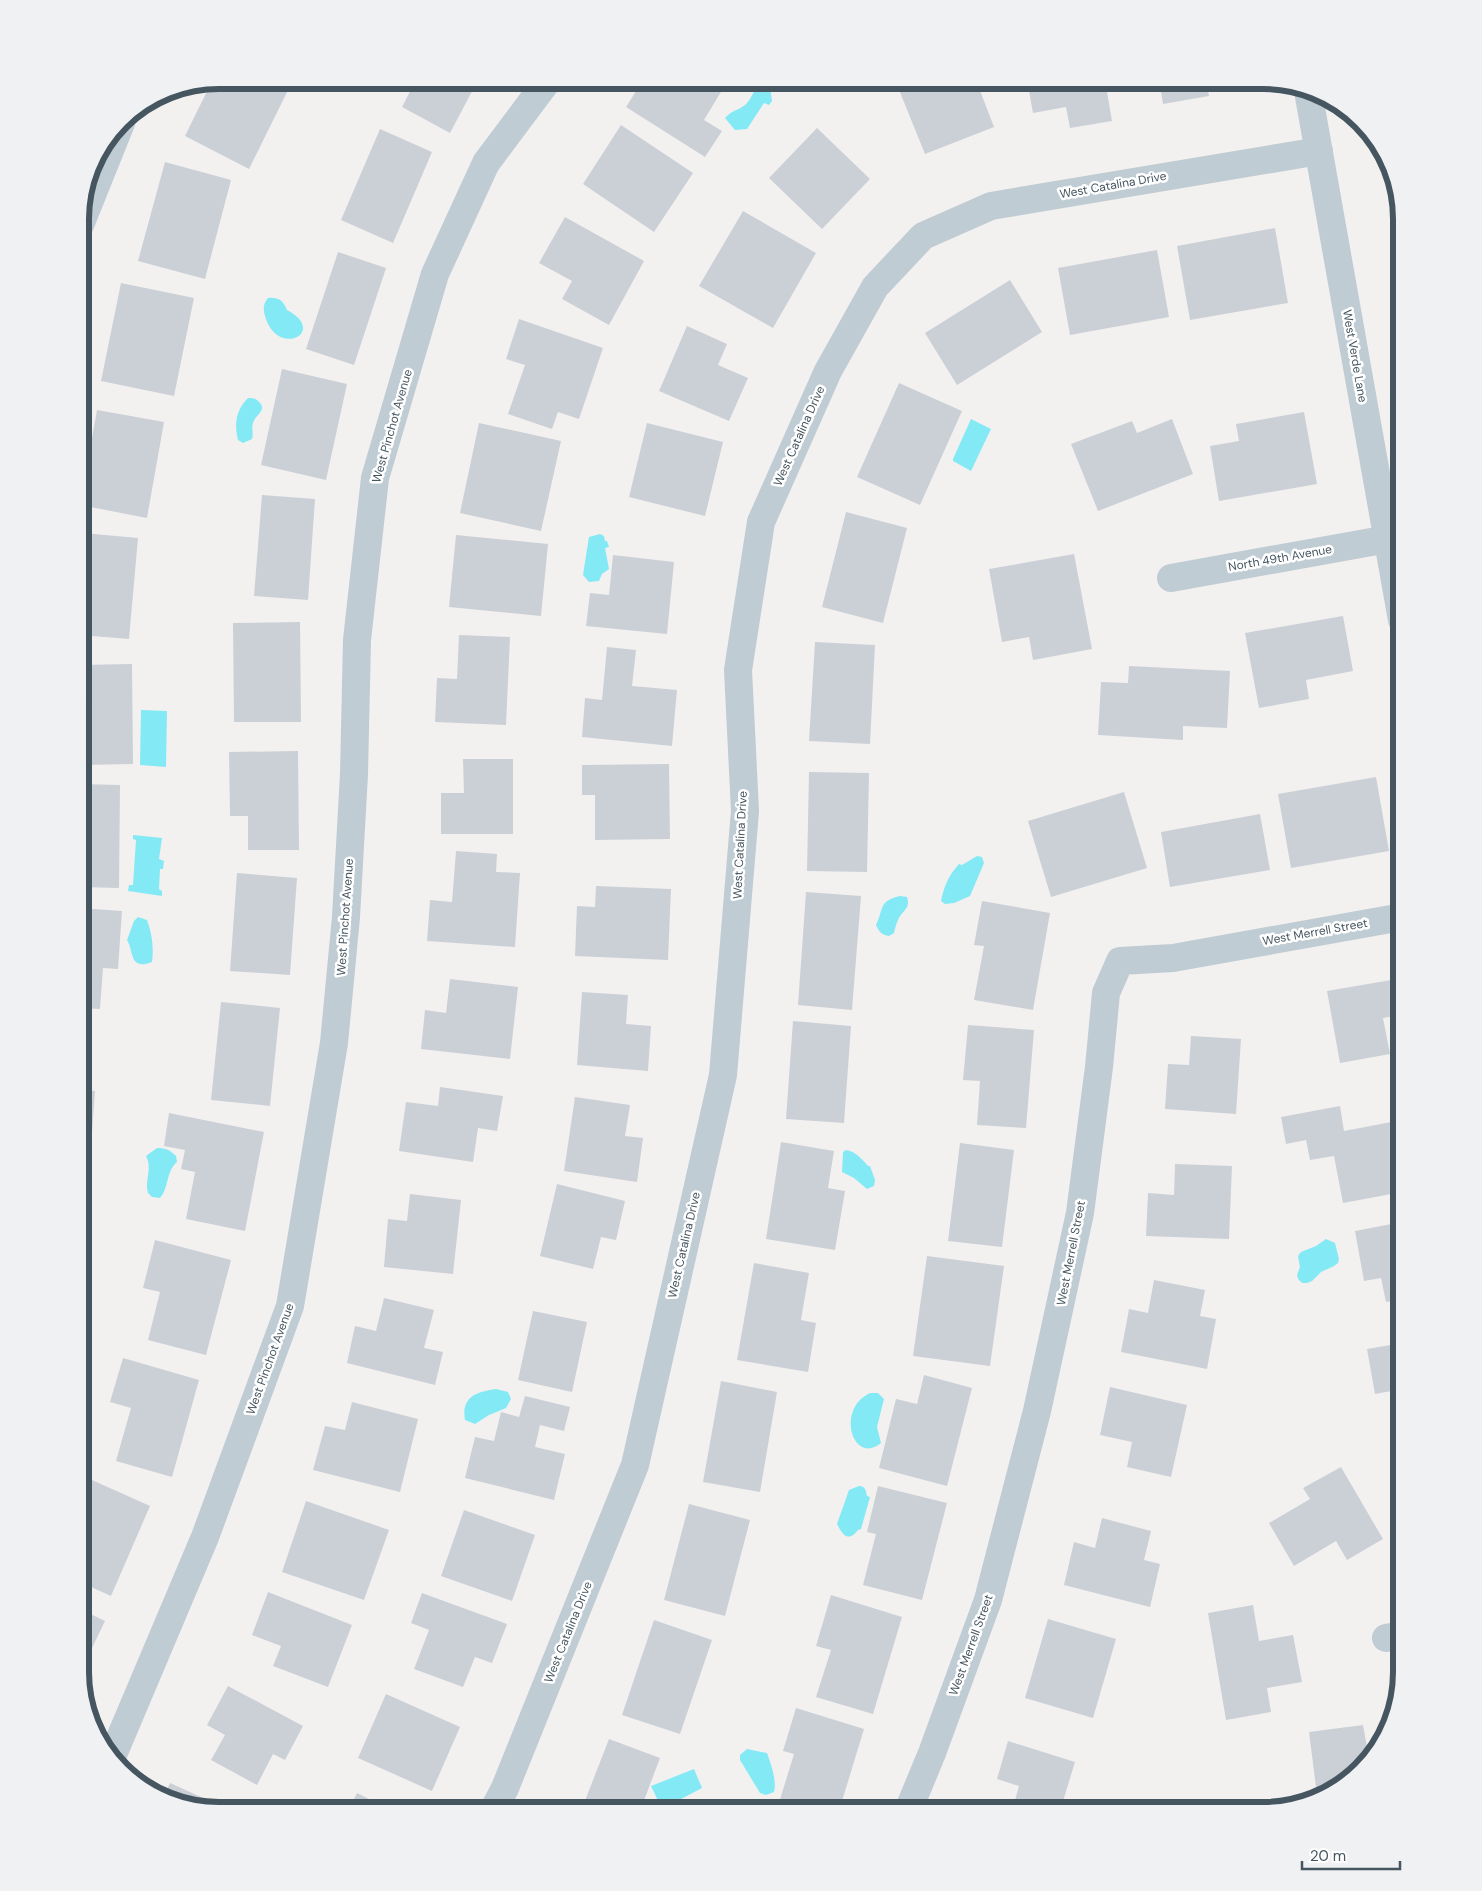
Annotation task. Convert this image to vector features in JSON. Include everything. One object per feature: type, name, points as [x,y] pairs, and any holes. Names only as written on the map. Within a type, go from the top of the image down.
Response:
[{"type":"street","name":"West Pinchot Avenue","points":[[115,1750],[205,1537],[290,1306],[334,1044],[346,917],[354,774],[357,640],[375,478],[436,274],[486,163],[541,89]]},
{"type":"street","name":"West Verde Lane","points":[[1309,98],[1393,568]]},
{"type":"street","points":[[91,198],[112,146]]},
{"type":"street","name":"West Catalina Drive","points":[[498,1802],[635,1465],[723,1075],[744,811],[738,670],[761,522],[828,371],[875,287],[923,236],[991,206],[1319,151]]},
{"type":"street","name":"North 49th Avenue","points":[[1171,578],[1388,539]]},
{"type":"street","name":"West Merrell Street","points":[[912,1802],[988,1600],[1037,1412],[1080,1213],[1099,1067],[1106,993],[1120,961],[1174,958],[1393,919]]},
{"type":"water","points":[[756,89],[770,89],[772,101],[769,105],[764,103],[747,129],[735,130],[725,118],[745,105]]},
{"type":"water","points":[[268,298],[280,300],[287,310],[299,318],[303,326],[302,333],[288,339],[279,336],[271,329],[264,311],[264,304]]},
{"type":"water","points":[[248,398],[257,400],[262,410],[254,420],[252,439],[243,443],[238,440],[236,423],[241,407]]},
{"type":"water","points":[[971,419],[991,429],[971,471],[953,461],[953,459]]},
{"type":"water","points":[[600,534],[604,536],[609,547],[605,548],[609,569],[602,574],[599,581],[589,582],[583,575],[589,537]]},
{"type":"water","points":[[141,710],[167,711],[166,767],[140,765]]},
{"type":"water","points":[[133,835],[162,838],[159,859],[164,861],[163,869],[160,869],[159,889],[162,891],[162,896],[128,891],[129,885],[133,885],[136,840],[133,839]]},
{"type":"water","points":[[977,856],[982,857],[984,863],[970,896],[954,903],[945,904],[941,901],[942,896],[952,872],[959,864],[962,865]]},
{"type":"water","points":[[900,896],[907,897],[907,907],[898,920],[894,933],[889,936],[884,935],[876,925],[883,906],[888,900]]},
{"type":"water","points":[[138,917],[147,920],[152,941],[152,962],[145,964],[136,962],[127,940],[134,921]]},
{"type":"water","points":[[157,1148],[172,1152],[176,1156],[177,1162],[171,1170],[160,1198],[152,1197],[148,1193],[147,1188],[149,1166],[146,1156]]},
{"type":"water","points":[[846,1150],[861,1158],[870,1166],[875,1180],[874,1186],[867,1189],[854,1178],[842,1172],[843,1152]]},
{"type":"water","points":[[1326,1239],[1335,1243],[1339,1259],[1338,1263],[1321,1272],[1312,1281],[1302,1283],[1297,1275],[1300,1267],[1298,1256],[1301,1252],[1316,1246]]},
{"type":"water","points":[[496,1389],[508,1392],[511,1399],[506,1408],[489,1415],[475,1424],[465,1420],[465,1406],[472,1397],[482,1392]]},
{"type":"water","points":[[870,1393],[878,1393],[884,1399],[877,1427],[881,1443],[871,1448],[863,1447],[856,1442],[852,1433],[851,1422],[853,1411],[859,1401]]},
{"type":"water","points":[[859,1486],[866,1490],[867,1496],[870,1497],[861,1529],[848,1537],[843,1534],[837,1524],[849,1490]]},
{"type":"water","points":[[747,1749],[767,1753],[774,1778],[774,1792],[766,1795],[760,1793],[740,1760],[740,1755]]},
{"type":"water","points":[[694,1769],[702,1788],[675,1802],[659,1802],[651,1786]]},
{"type":"building","points":[[289,89],[249,169],[185,136],[208,90]]},
{"type":"building","points":[[411,89],[473,89],[450,133],[402,107]]},
{"type":"building","points":[[637,89],[723,89],[704,120],[722,131],[705,157],[626,107]]},
{"type":"building","points":[[899,89],[979,89],[994,127],[925,154]]},
{"type":"building","points":[[1029,89],[1107,89],[1112,121],[1070,128],[1066,107],[1033,113]]},
{"type":"building","points":[[1160,89],[1208,89],[1209,96],[1163,104]]},
{"type":"building","points":[[621,125],[693,173],[654,232],[583,184]]},
{"type":"building","points":[[817,128],[870,179],[822,229],[769,178]]},
{"type":"building","points":[[380,129],[432,152],[393,243],[341,220]]},
{"type":"building","points":[[165,162],[231,180],[205,279],[138,261]]},
{"type":"building","points":[[743,211],[816,253],[773,328],[699,286]]},
{"type":"building","points":[[565,217],[644,261],[609,325],[562,299],[572,281],[539,263]]},
{"type":"building","points":[[1275,228],[1288,303],[1190,320],[1177,246]]},
{"type":"building","points":[[1157,250],[1169,317],[1070,335],[1058,268]]},
{"type":"building","points":[[338,252],[386,268],[354,365],[306,349]]},
{"type":"building","points":[[1010,280],[1042,332],[957,385],[925,333]]},
{"type":"building","points":[[121,283],[194,298],[174,396],[101,381]]},
{"type":"building","points":[[519,319],[603,348],[579,419],[558,412],[552,429],[508,414],[525,365],[506,359]]},
{"type":"building","points":[[687,326],[727,344],[718,365],[748,378],[729,421],[659,391]]},
{"type":"building","points":[[282,369],[347,384],[326,480],[261,465]]},
{"type":"building","points":[[899,383],[962,411],[920,505],[857,477]]},
{"type":"building","points":[[97,410],[164,422],[147,518],[89,507],[89,455]]},
{"type":"building","points":[[1304,412],[1317,484],[1219,501],[1210,446],[1239,441],[1236,424]]},
{"type":"building","points":[[1172,419],[1193,474],[1098,511],[1071,444],[1132,421],[1137,433]]},
{"type":"building","points":[[479,423],[561,441],[541,531],[460,513]]},
{"type":"building","points":[[647,423],[723,442],[705,516],[629,497]]},
{"type":"building","points":[[262,495],[315,499],[308,600],[254,596]]},
{"type":"building","points":[[846,512],[907,528],[883,623],[822,607]]},
{"type":"building","points":[[89,534],[138,538],[129,639],[89,636]]},
{"type":"building","points":[[456,535],[548,544],[541,616],[449,607]]},
{"type":"building","points":[[1074,554],[1092,649],[1033,660],[1029,637],[1002,642],[989,569]]},
{"type":"building","points":[[613,555],[674,562],[667,634],[586,626],[590,593],[609,595]]},
{"type":"building","points":[[1343,616],[1353,671],[1306,680],[1309,699],[1259,708],[1245,633]]},
{"type":"building","points":[[300,622],[301,722],[234,722],[233,623]]},
{"type":"building","points":[[459,635],[510,637],[506,725],[435,722],[437,678],[457,679]]},
{"type":"building","points":[[815,642],[875,645],[870,744],[809,741]]},
{"type":"building","points":[[607,647],[636,650],[632,686],[677,690],[672,746],[582,737],[585,698],[602,700]]},
{"type":"building","points":[[132,664],[133,764],[89,765],[89,665]]},
{"type":"building","points":[[1129,666],[1230,671],[1227,728],[1183,726],[1183,740],[1098,735],[1101,682],[1128,683]]},
{"type":"building","points":[[298,751],[299,850],[248,850],[248,816],[230,816],[229,752]]},
{"type":"building","points":[[463,759],[513,759],[513,834],[441,834],[441,793],[464,793]]},
{"type":"building","points":[[669,764],[670,839],[595,840],[595,795],[582,795],[582,765]]},
{"type":"building","points":[[809,772],[869,773],[867,872],[807,871]]},
{"type":"building","points":[[1376,777],[1389,851],[1291,868],[1278,794]]},
{"type":"building","points":[[89,784],[120,785],[119,888],[89,887]]},
{"type":"building","points":[[1124,792],[1147,868],[1051,897],[1028,821]]},
{"type":"building","points":[[1260,814],[1270,870],[1170,887],[1161,832]]},
{"type":"building","points":[[456,851],[497,854],[496,872],[520,873],[515,947],[427,941],[430,900],[452,902]]},
{"type":"building","points":[[237,873],[297,878],[290,975],[230,971]]},
{"type":"building","points":[[596,886],[671,889],[668,960],[575,956],[577,906],[595,907]]},
{"type":"building","points":[[806,892],[861,896],[852,1010],[798,1005]]},
{"type":"building","points":[[982,901],[1050,913],[1033,1010],[974,1000],[984,946],[974,945]]},
{"type":"building","points":[[89,909],[122,911],[118,969],[103,968],[100,1009],[89,1008]]},
{"type":"building","points":[[450,979],[518,987],[510,1059],[421,1049],[425,1010],[446,1013]]},
{"type":"building","points":[[1393,980],[1393,1016],[1383,1018],[1390,1054],[1340,1063],[1327,991]]},
{"type":"building","points":[[582,992],[628,995],[626,1024],[651,1026],[648,1071],[577,1065]]},
{"type":"building","points":[[221,1002],[280,1008],[270,1106],[211,1100]]},
{"type":"building","points":[[793,1021],[851,1026],[844,1123],[786,1119]]},
{"type":"building","points":[[968,1025],[1034,1030],[1026,1128],[977,1125],[980,1081],[963,1080]]},
{"type":"building","points":[[1191,1036],[1241,1039],[1236,1114],[1165,1109],[1168,1064],[1189,1065]]},
{"type":"building","points":[[440,1087],[503,1096],[497,1131],[478,1128],[473,1162],[399,1151],[406,1102],[438,1106]]},
{"type":"building","points":[[89,1090],[95,1091],[92,1133],[89,1133]]},
{"type":"building","points":[[575,1097],[630,1105],[625,1136],[643,1138],[637,1182],[564,1171]]},
{"type":"building","points":[[1340,1106],[1344,1131],[1393,1122],[1393,1194],[1343,1203],[1334,1156],[1310,1160],[1306,1140],[1286,1144],[1281,1117]]},
{"type":"building","points":[[169,1113],[264,1132],[245,1231],[186,1219],[195,1172],[181,1169],[185,1150],[164,1146]]},
{"type":"building","points":[[781,1142],[834,1151],[828,1188],[845,1191],[835,1250],[766,1239]]},
{"type":"building","points":[[960,1143],[1014,1150],[1002,1247],[948,1241]]},
{"type":"building","points":[[1175,1164],[1232,1166],[1229,1239],[1146,1236],[1148,1193],[1174,1195]]},
{"type":"building","points":[[557,1184],[625,1201],[616,1240],[601,1237],[593,1269],[540,1256]]},
{"type":"building","points":[[410,1194],[461,1200],[453,1274],[384,1267],[388,1219],[407,1221]]},
{"type":"building","points":[[1393,1224],[1393,1301],[1386,1302],[1381,1278],[1364,1281],[1355,1231]]},
{"type":"building","points":[[155,1240],[231,1260],[206,1355],[148,1340],[160,1292],[143,1288]]},
{"type":"building","points":[[927,1256],[1004,1266],[990,1366],[913,1356]]},
{"type":"building","points":[[754,1263],[809,1273],[801,1320],[816,1323],[808,1372],[737,1360]]},
{"type":"building","points":[[1154,1280],[1205,1290],[1200,1316],[1216,1319],[1207,1369],[1121,1352],[1129,1309],[1148,1313]]},
{"type":"building","points":[[384,1298],[434,1310],[424,1348],[443,1352],[435,1385],[347,1363],[355,1326],[376,1331]]},
{"type":"building","points":[[533,1311],[587,1322],[572,1392],[518,1380]]},
{"type":"building","points":[[1393,1345],[1393,1391],[1375,1394],[1367,1349]]},
{"type":"building","points":[[123,1358],[199,1380],[172,1477],[116,1461],[131,1408],[110,1402]]},
{"type":"building","points":[[924,1375],[972,1388],[947,1486],[879,1468],[896,1399],[917,1404]]},
{"type":"building","points":[[721,1381],[777,1392],[760,1492],[703,1482]]},
{"type":"building","points":[[1110,1387],[1187,1405],[1171,1477],[1127,1467],[1132,1442],[1100,1435]]},
{"type":"building","points":[[525,1396],[570,1407],[564,1431],[540,1425],[535,1447],[565,1454],[554,1500],[465,1478],[475,1437],[494,1441],[501,1412],[519,1417]]},
{"type":"building","points":[[352,1402],[418,1419],[400,1492],[313,1470],[325,1426],[345,1430]]},
{"type":"building","points":[[1341,1467],[1383,1539],[1347,1560],[1336,1541],[1294,1566],[1269,1523],[1310,1499],[1303,1488]]},
{"type":"building","points":[[92,1480],[150,1506],[111,1596],[89,1586],[89,1486]]},
{"type":"building","points":[[878,1486],[947,1503],[922,1600],[863,1585],[876,1534],[867,1532]]},
{"type":"building","points":[[306,1501],[389,1530],[364,1600],[282,1572]]},
{"type":"building","points":[[689,1504],[750,1520],[725,1616],[664,1600]]},
{"type":"building","points":[[464,1510],[535,1535],[512,1601],[441,1576]]},
{"type":"building","points":[[1102,1518],[1151,1531],[1144,1560],[1160,1564],[1150,1607],[1064,1585],[1074,1542],[1095,1548]]},
{"type":"building","points":[[268,1592],[352,1625],[328,1687],[273,1666],[281,1646],[252,1635]]},
{"type":"building","points":[[422,1593],[507,1624],[492,1663],[475,1657],[463,1687],[414,1669],[429,1630],[411,1623]]},
{"type":"building","points":[[831,1595],[902,1617],[873,1714],[816,1697],[831,1650],[816,1646]]},
{"type":"building","points":[[1253,1605],[1259,1641],[1293,1635],[1302,1682],[1267,1688],[1271,1712],[1226,1720],[1208,1613]]},
{"type":"building","points":[[89,1613],[105,1621],[89,1654]]},
{"type":"building","points":[[1048,1619],[1116,1639],[1093,1718],[1025,1698]]},
{"type":"building","points":[[654,1620],[712,1640],[680,1734],[622,1715]]},
{"type":"building","points":[[228,1686],[303,1726],[285,1760],[273,1754],[257,1785],[211,1760],[225,1735],[207,1725]]},
{"type":"building","points":[[386,1694],[460,1727],[432,1791],[358,1758]]},
{"type":"building","points":[[796,1708],[864,1729],[842,1802],[779,1802],[794,1754],[783,1751]]},
{"type":"building","points":[[1363,1725],[1367,1747],[1369,1747],[1349,1770],[1328,1785],[1316,1790],[1309,1732]]},
{"type":"building","points":[[609,1739],[660,1758],[643,1802],[584,1802]]},
{"type":"building","points":[[1008,1741],[1075,1762],[1063,1802],[1015,1802],[1019,1786],[997,1779]]},
{"type":"building","points":[[170,1783],[211,1802],[185,1798],[166,1791]]},
{"type":"building","points":[[357,1793],[375,1802],[352,1802]]}]
